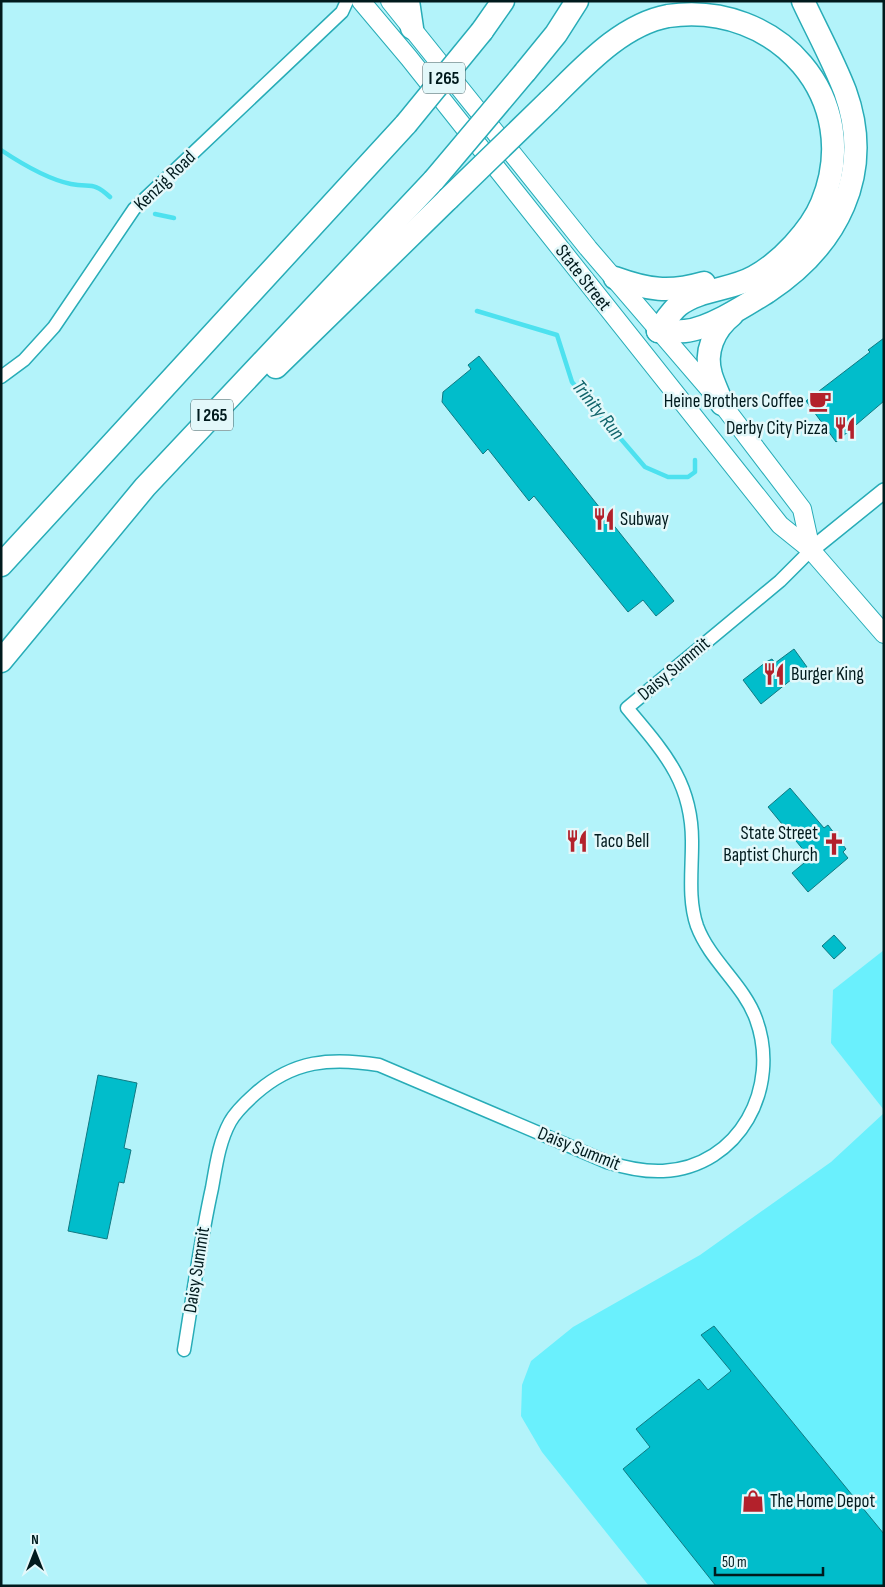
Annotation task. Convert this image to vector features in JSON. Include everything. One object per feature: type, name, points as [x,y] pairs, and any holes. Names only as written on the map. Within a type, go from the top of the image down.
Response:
[{"type":"highway","points":[[408,1],[412,28]]},
{"type":"highway","name":"I 265","points":[[1,565],[406,124],[482,31],[502,1]]},
{"type":"highway","name":"I 265","points":[[1,661],[152,479],[434,180],[556,34],[577,1]]},
{"type":"highway","points":[[722,404],[711,375],[709,361],[713,338],[726,320],[783,281],[821,245],[836,224],[847,199],[854,173],[855,146],[852,118],[845,91],[803,1]]},
{"type":"highway","points":[[115,522],[380,268],[587,64],[613,42],[640,27],[666,16],[722,15],[748,23],[773,35],[794,52],[811,73],[823,97],[831,122],[834,150],[831,177],[822,204],[809,227],[792,247],[754,277],[679,305],[658,332]]},
{"type":"highway","points":[[615,278],[640,287],[670,290],[726,278],[772,263]]},
{"type":"highway","points":[[658,332],[685,332],[703,327],[760,296]]},
{"type":"main road","name":"State Street","points":[[361,1],[415,66],[780,524],[812,550],[884,634]]},
{"type":"main road","name":"State Street","points":[[390,1],[658,332],[722,404],[802,509],[812,550]]},
{"type":"main road","points":[[639,348],[658,332]]},
{"type":"street","name":"Kenzig Road","points":[[1,376],[24,360],[54,327],[134,209],[335,19],[347,1]]},
{"type":"street","points":[[812,550],[884,491]]},
{"type":"street","name":"Daisy Summit","points":[[184,1350],[206,1214],[223,1138],[231,1121],[245,1103],[270,1081],[286,1072],[321,1061],[350,1060],[379,1066],[607,1162],[630,1169],[664,1171],[688,1166],[709,1157],[727,1145],[742,1128],[755,1106],[762,1084],[765,1060],[762,1038],[755,1016],[710,952],[697,926],[690,880],[692,818],[685,789],[675,769],[627,708],[780,581],[812,550]]},
{"type":"shaded area","points":[[884,950],[884,1110],[831,1043],[833,990]]},
{"type":"shaded area","points":[[884,1113],[884,1586],[649,1586],[542,1452],[521,1416],[522,1385],[531,1361],[573,1327],[700,1255],[831,1162]]},
{"type":"building","points":[[884,338],[884,401],[836,442],[806,401],[870,352],[868,350]]},
{"type":"building","points":[[479,356],[674,601],[656,616],[643,600],[628,612],[534,496],[529,501],[488,449],[483,454],[442,402],[443,392],[471,369],[468,365]]},
{"type":"building","name":"Burger King","points":[[794,649],[807,667],[761,704],[743,680],[766,662],[772,659],[775,663]]},
{"type":"building","name":"State Street Baptist Church","points":[[790,788],[824,828],[828,825],[846,849],[843,852],[848,858],[808,892],[792,873],[810,858],[768,807]]},
{"type":"building","points":[[834,935],[846,948],[834,959],[822,946]]},
{"type":"building","points":[[98,1075],[137,1083],[124,1148],[131,1150],[124,1183],[119,1182],[107,1239],[68,1231]]},
{"type":"building","name":"The Home Depot","points":[[714,1326],[884,1534],[884,1586],[716,1586],[623,1469],[650,1447],[636,1429],[699,1379],[708,1390],[731,1371],[701,1335]]},
{"type":"waterway","name":"Trinity Run","points":[[1,150],[44,175],[62,182],[92,186],[100,189],[110,197]]},
{"type":"waterway","name":"Trinity Run","points":[[155,214],[174,218]]},
{"type":"waterway","name":"Trinity Run","points":[[477,311],[557,335],[572,382],[645,467],[668,477],[688,477],[695,472],[695,460]]},
{"type":"place","name":"Heine Brothers Coffee","points":[[820,401]]},
{"type":"place","name":"Derby City Pizza","points":[[845,428]]},
{"type":"place","name":"Subway","points":[[604,519]]},
{"type":"place","name":"Burger King","points":[[774,674]]},
{"type":"place","name":"Taco Bell","points":[[577,841]]},
{"type":"place","name":"State Street Baptist Church","points":[[834,844]]},
{"type":"place","name":"The Home Depot","points":[[753,1501]]}]
